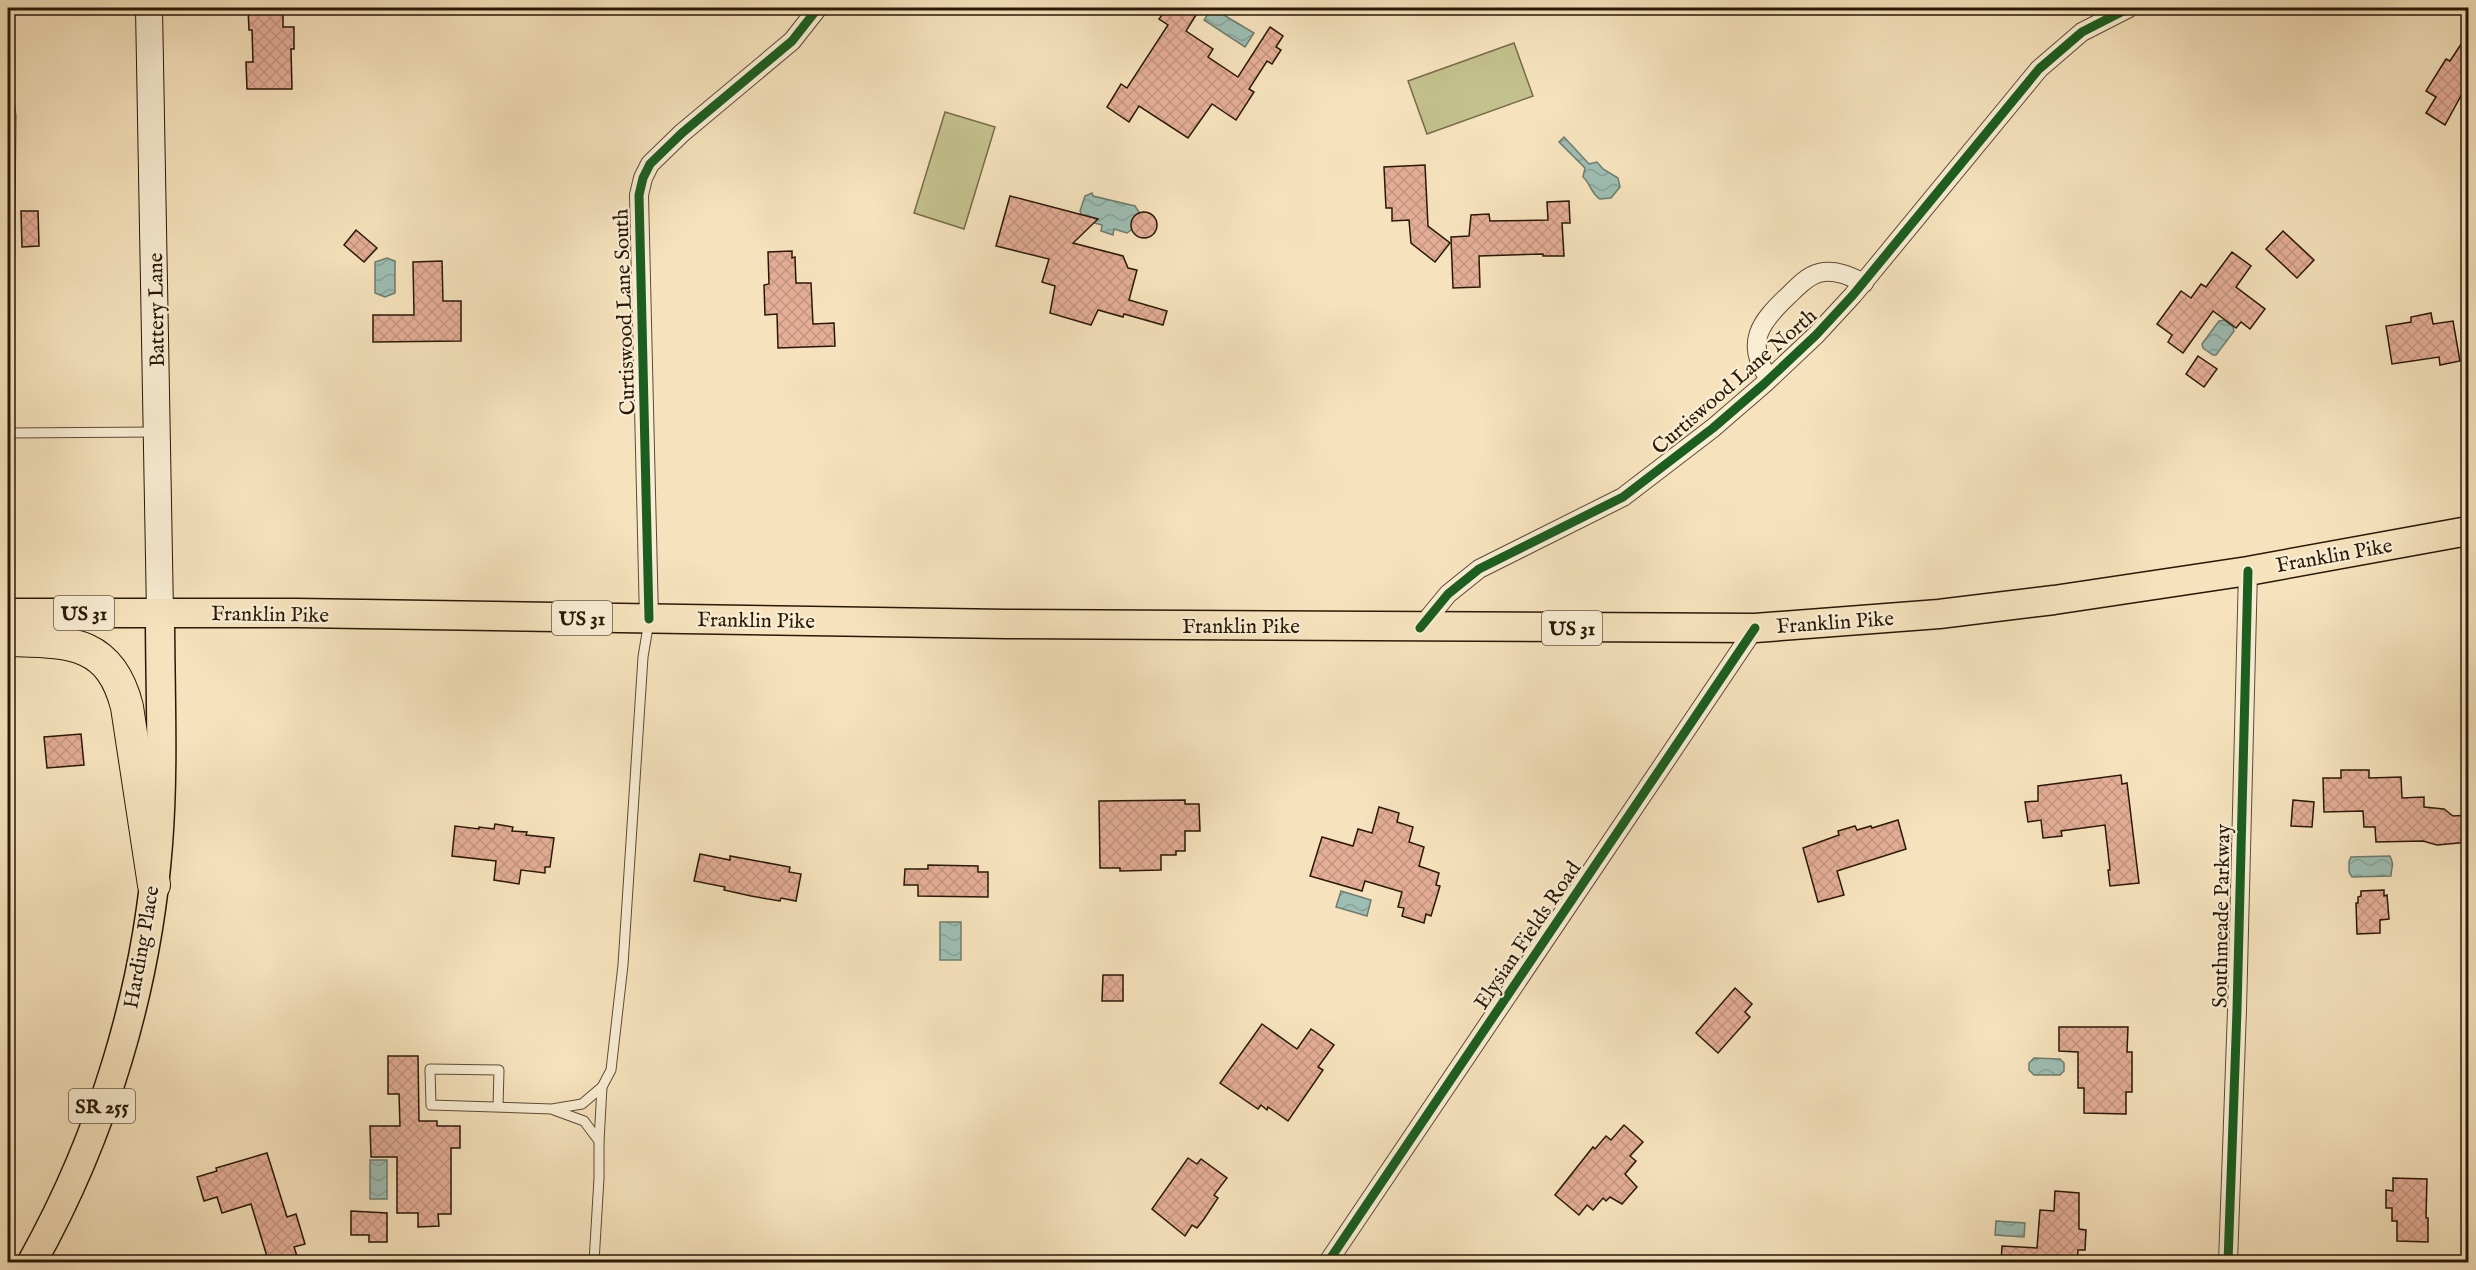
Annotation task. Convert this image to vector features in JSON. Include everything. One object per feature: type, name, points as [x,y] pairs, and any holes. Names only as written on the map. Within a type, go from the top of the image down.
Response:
[{"type":"highway","points":[[8,640],[63,642],[83,647],[102,658],[115,675],[123,689],[127,707],[154,885]]},
{"type":"main road","name":"Battery Lane","points":[[149,8],[160,613]]},
{"type":"main road","name":"Franklin Pike","points":[[8,613],[1420,627],[1755,628],[1951,613],[2065,598],[2247,571],[2469,531]]},
{"type":"main road","name":"Harding Place","points":[[32,1263],[74,1179],[110,1081],[137,983],[154,885],[160,806],[160,613]]},
{"type":"street","name":"Curtiswood Lane South","points":[[649,619],[639,195],[643,178],[650,164],[682,133],[792,41],[818,8]]},
{"type":"street","name":"Curtiswood Lane North","points":[[1420,627],[1448,594],[1479,569],[1623,497],[1706,434],[1769,379],[1864,283],[2039,69],[2082,32],[2129,8]]},
{"type":"street","points":[[1769,379],[1759,364],[1756,353],[1757,336],[1777,306],[1801,284],[1818,273],[1833,272],[1848,275],[1864,283]]},
{"type":"street","name":"Southmeade Parkway","points":[[2228,1263],[2237,1010],[2247,571]]},
{"type":"street","name":"Elysian Fields Road","points":[[1328,1263],[1755,628]]},
{"type":"lane","points":[[8,92],[11,116],[8,433],[158,432]]},
{"type":"lane","points":[[594,1263],[602,1088],[611,1070],[622,965],[643,657],[649,619]]},
{"type":"lane","points":[[498,1107],[498,1070],[430,1069],[431,1105],[552,1109],[582,1104],[602,1088]]},
{"type":"lane","points":[[552,1109],[584,1121],[598,1141]]},
{"type":"shaded area","points":[[1514,43],[1533,96],[1427,134],[1408,81]]},
{"type":"shaded area","points":[[945,112],[995,127],[964,229],[914,213]]},
{"type":"water","points":[[1212,8],[1254,33],[1245,47],[1204,20]]},
{"type":"water","points":[[1564,137],[1589,164],[1597,162],[1603,169],[1618,178],[1620,187],[1611,198],[1600,199],[1595,194],[1583,177],[1585,168],[1559,142]]},
{"type":"water","points":[[1092,193],[1093,196],[1135,206],[1139,212],[1134,228],[1127,233],[1114,229],[1113,235],[1101,231],[1102,225],[1084,220],[1080,211],[1085,196]]},
{"type":"water","points":[[387,258],[395,261],[395,293],[385,297],[375,293],[375,262]]},
{"type":"water","points":[[2224,320],[2233,327],[2234,331],[2216,355],[2213,355],[2203,348],[2202,344],[2219,321]]},
{"type":"water","points":[[2390,856],[2393,865],[2391,876],[2352,877],[2349,872],[2351,857]]},
{"type":"water","points":[[1341,891],[1371,900],[1367,916],[1336,907]]},
{"type":"water","points":[[940,922],[961,922],[961,960],[940,960]]},
{"type":"water","points":[[2034,1058],[2060,1059],[2064,1063],[2064,1071],[2060,1075],[2034,1075],[2029,1070],[2029,1063]]},
{"type":"water","points":[[370,1160],[387,1160],[387,1199],[370,1199]]},
{"type":"water","points":[[1996,1221],[2025,1223],[2024,1237],[1995,1235]]},
{"type":"building","points":[[248,8],[283,8],[283,27],[294,27],[294,49],[291,49],[292,89],[247,89],[246,62],[253,62],[252,30],[249,30]]},
{"type":"building","points":[[1167,8],[1198,8],[1186,31],[1213,49],[1208,57],[1238,77],[1270,27],[1283,36],[1276,47],[1281,50],[1272,64],[1267,61],[1249,89],[1254,92],[1236,120],[1212,104],[1188,138],[1139,106],[1129,122],[1107,107],[1121,84],[1127,88],[1168,25],[1159,19]]},
{"type":"building","points":[[2469,32],[2469,81],[2445,125],[2426,113],[2436,97],[2426,91],[2446,59],[2450,61]]},
{"type":"building","points":[[1425,165],[1428,226],[1450,243],[1435,262],[1411,243],[1409,220],[1392,221],[1392,208],[1386,208],[1384,167]]},
{"type":"building","points":[[1010,196],[1098,219],[1073,243],[1123,256],[1128,268],[1137,270],[1129,300],[1167,311],[1163,325],[1124,314],[1123,317],[1098,310],[1091,325],[1050,313],[1055,286],[1042,282],[1049,259],[996,246]]},
{"type":"building","points":[[1569,201],[1570,223],[1562,223],[1564,256],[1543,256],[1543,254],[1479,256],[1480,287],[1453,288],[1451,237],[1469,236],[1471,215],[1489,214],[1490,221],[1548,220],[1547,202]]},
{"type":"building","points":[[21,211],[38,211],[39,246],[22,247]]},
{"type":"building","points":[[1144,212],[1154,215],[1157,225],[1154,235],[1144,238],[1134,235],[1131,225],[1134,215]]},
{"type":"building","points":[[356,230],[377,248],[364,262],[344,245]]},
{"type":"building","points":[[2283,231],[2314,260],[2297,278],[2266,249]]},
{"type":"building","points":[[792,251],[792,258],[795,257],[796,283],[811,283],[813,324],[834,323],[835,346],[778,348],[777,314],[765,315],[764,285],[769,284],[768,252]]},
{"type":"building","points":[[2232,252],[2251,266],[2236,287],[2265,309],[2250,329],[2241,322],[2236,328],[2213,311],[2183,353],[2168,342],[2172,335],[2157,324],[2181,291],[2191,298],[2201,284],[2206,287]]},
{"type":"building","points":[[442,261],[443,301],[461,301],[461,341],[373,342],[373,315],[414,315],[413,262]]},
{"type":"building","points":[[2431,313],[2433,324],[2453,321],[2460,361],[2440,365],[2439,357],[2392,364],[2386,326],[2411,322],[2411,317]]},
{"type":"building","points":[[2198,356],[2217,369],[2204,387],[2186,374]]},
{"type":"building","points":[[81,734],[84,765],[47,768],[44,737]]},
{"type":"building","points":[[2341,770],[2369,770],[2369,778],[2401,777],[2402,798],[2424,797],[2424,807],[2444,809],[2453,816],[2469,815],[2469,842],[2437,845],[2423,841],[2376,842],[2375,827],[2364,827],[2363,811],[2324,812],[2323,778],[2341,778]]},
{"type":"building","points":[[2121,775],[2122,784],[2127,783],[2139,883],[2110,886],[2105,825],[2061,831],[2062,836],[2043,838],[2041,820],[2028,822],[2025,802],[2038,801],[2038,786]]},
{"type":"building","points":[[1185,800],[1185,804],[1199,804],[1200,831],[1185,831],[1185,851],[1176,851],[1176,855],[1161,855],[1161,870],[1120,871],[1120,868],[1100,868],[1099,801]]},
{"type":"building","points":[[2293,800],[2314,802],[2312,827],[2291,826]]},
{"type":"building","points":[[1379,807],[1399,813],[1397,822],[1413,827],[1409,842],[1424,847],[1419,866],[1439,873],[1436,885],[1440,886],[1431,916],[1426,914],[1424,923],[1402,916],[1404,908],[1398,907],[1402,892],[1365,881],[1362,891],[1310,876],[1322,837],[1353,846],[1358,829],[1372,833]]},
{"type":"building","points":[[1898,820],[1906,849],[1837,871],[1844,895],[1818,902],[1803,848],[1839,835],[1838,831],[1855,826],[1857,830],[1871,826],[1872,828]]},
{"type":"building","points":[[495,824],[513,827],[512,831],[527,832],[526,835],[554,838],[550,867],[545,867],[545,873],[521,870],[519,884],[494,880],[496,861],[452,856],[455,826],[494,829]]},
{"type":"building","points":[[700,854],[730,860],[730,856],[790,867],[789,872],[801,874],[796,901],[751,896],[724,890],[725,887],[694,881]]},
{"type":"building","points":[[928,865],[978,866],[978,872],[988,872],[988,897],[918,896],[918,885],[904,885],[905,869],[928,869]]},
{"type":"building","points":[[2384,890],[2384,896],[2387,895],[2389,919],[2380,920],[2380,933],[2357,934],[2356,903],[2358,903],[2358,897],[2361,896],[2361,891]]},
{"type":"building","points":[[1103,975],[1123,975],[1123,1001],[1102,1001]]},
{"type":"building","points":[[1735,988],[1752,1004],[1745,1012],[1750,1017],[1718,1053],[1696,1033]]},
{"type":"building","points":[[1262,1024],[1297,1049],[1311,1029],[1334,1045],[1318,1067],[1323,1070],[1288,1121],[1268,1107],[1267,1110],[1261,1105],[1258,1109],[1220,1083]]},
{"type":"building","points":[[2059,1027],[2128,1027],[2127,1052],[2132,1052],[2132,1092],[2126,1092],[2126,1114],[2084,1113],[2084,1088],[2078,1088],[2078,1052],[2059,1051]]},
{"type":"building","points":[[388,1056],[418,1056],[419,1121],[437,1121],[437,1126],[460,1126],[460,1148],[451,1148],[451,1214],[438,1214],[439,1226],[418,1227],[418,1213],[397,1213],[397,1157],[371,1157],[370,1126],[400,1126],[399,1094],[388,1094]]},
{"type":"building","points":[[1624,1125],[1643,1142],[1630,1156],[1636,1161],[1625,1174],[1637,1187],[1622,1204],[1610,1197],[1606,1201],[1603,1198],[1593,1210],[1587,1205],[1579,1215],[1555,1195],[1593,1147],[1595,1149],[1606,1136],[1611,1140]]},
{"type":"building","points":[[267,1153],[287,1217],[296,1214],[305,1244],[294,1247],[297,1256],[274,1263],[269,1263],[251,1204],[222,1213],[217,1197],[204,1201],[197,1177],[217,1171],[216,1168]]},
{"type":"building","points":[[1188,1158],[1197,1164],[1201,1159],[1227,1178],[1214,1195],[1218,1198],[1204,1219],[1197,1228],[1192,1225],[1185,1236],[1152,1209]]},
{"type":"building","points":[[2393,1178],[2427,1179],[2428,1242],[2397,1241],[2397,1221],[2392,1221],[2392,1208],[2386,1208],[2386,1190],[2393,1191]]},
{"type":"building","points":[[2055,1191],[2079,1193],[2079,1229],[2086,1230],[2085,1250],[2078,1250],[2077,1263],[2001,1263],[2002,1246],[2037,1248],[2040,1210],[2054,1211]]},
{"type":"building","points":[[351,1211],[387,1213],[387,1242],[369,1242],[369,1235],[351,1235]]},
{"type":"cycle path","points":[[649,619],[639,195],[643,178],[650,164],[682,133],[792,41],[818,8]]},
{"type":"cycle path","points":[[1420,628],[1448,594],[1479,569],[1623,497],[1713,428],[1764,384],[1816,335],[1853,295],[2039,69],[2082,32],[2129,8]]},
{"type":"cycle path","points":[[2228,1262],[2248,571]]},
{"type":"cycle path","points":[[1328,1262],[1755,628]]}]
